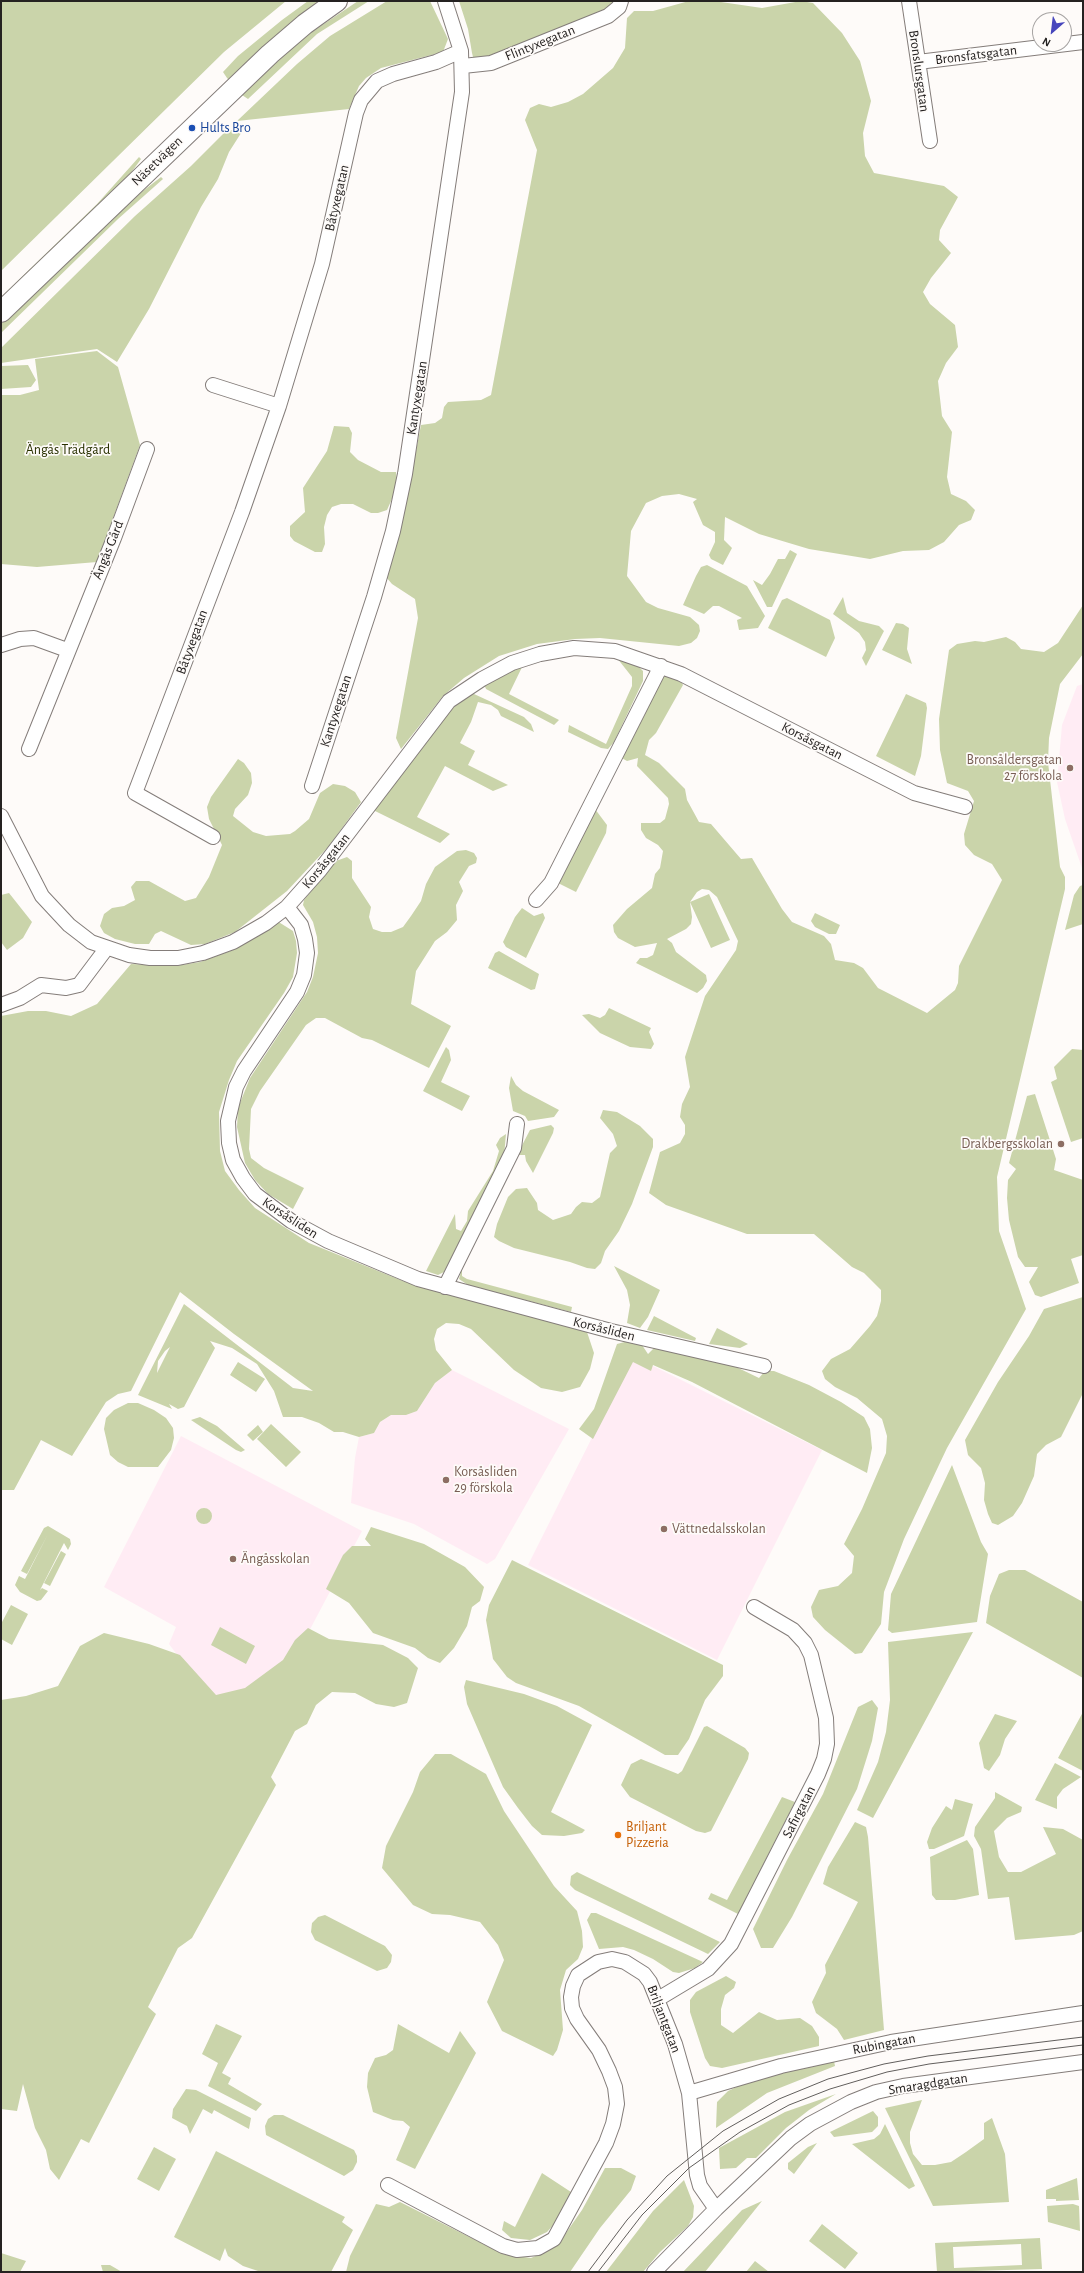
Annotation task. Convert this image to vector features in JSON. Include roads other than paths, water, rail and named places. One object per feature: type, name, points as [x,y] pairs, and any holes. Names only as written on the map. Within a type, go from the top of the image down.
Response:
[{"type":"street","name":"Näsetvägen","points":[[1,312],[270,54],[305,24],[337,1]]},
{"type":"street","name":"Kantyxegatan","points":[[312,786],[378,582],[393,530],[405,474],[462,92],[463,66],[461,51],[445,1]]},
{"type":"street","name":"Bronslursgatan","points":[[909,1],[930,140]]},
{"type":"street","name":"Flintyxegatan","points":[[463,66],[491,63],[608,16],[618,6]]},
{"type":"street","name":"Bronsfatsgatan","points":[[918,62],[1083,42]]},
{"type":"street","name":"Båtyxegatan","points":[[214,837],[135,793],[242,512],[279,406],[322,264],[356,113],[361,100],[378,81],[393,74],[436,62],[461,51]]},
{"type":"street","points":[[213,384],[279,406]]},
{"type":"street","name":"Ängås Gård","points":[[29,749],[67,650],[114,538],[147,449]]},
{"type":"street","points":[[1,645],[20,639],[34,638],[67,650]]},
{"type":"street","name":"Korsåsgatan","points":[[1,818],[32,879],[50,907],[91,942],[106,949],[129,955],[150,958],[178,958],[203,953],[233,942],[266,923],[287,907],[320,870],[449,701],[482,679],[512,663],[540,654],[574,648],[615,651],[681,674],[914,793],[965,807]]},
{"type":"street","points":[[536,900],[551,883],[661,666]]},
{"type":"street","name":"Korsåsliden","points":[[287,907],[301,925],[305,939],[306,966],[296,992],[244,1071],[236,1087],[228,1121],[229,1143],[233,1160],[242,1178],[255,1194],[271,1207],[304,1228],[353,1253],[418,1279],[621,1333],[764,1366]]},
{"type":"street","points":[[1,1005],[20,998],[41,985],[66,988],[79,985],[106,949]]},
{"type":"street","points":[[445,1287],[514,1148],[517,1124]]},
{"type":"street","name":"Safirgatan","points":[[658,1999],[708,1969],[731,1944],[816,1779],[824,1759],[826,1744],[826,1718],[810,1655],[805,1643],[793,1630],[754,1607]]},
{"type":"street","name":"Briljantgatan","points":[[388,2185],[502,2246],[517,2250],[538,2248],[554,2239],[606,2143],[613,2124],[617,2104],[615,2087],[599,2050],[577,2019],[572,2008],[571,1996],[573,1986],[578,1975],[588,1967],[612,1959],[625,1962],[644,1974],[650,1982],[658,1999],[675,2044],[689,2093],[697,2175],[700,2186],[716,2209]]},
{"type":"street","name":"Rubingatan","points":[[689,2093],[781,2066],[891,2042],[1083,2013]]},
{"type":"street","name":"Smaragdgatan","points":[[716,2209],[798,2133],[810,2124],[851,2102],[876,2092],[903,2086],[1083,2062]]},
{"type":"street","points":[[654,2272],[716,2209]]},
{"type":"tram line","points":[[588,2272],[627,2220],[667,2176],[723,2131],[779,2099],[828,2079],[884,2064],[928,2056],[1083,2037]]},
{"type":"tram line","points":[[598,2272],[642,2215],[689,2168],[740,2132],[789,2105],[830,2089],[887,2072],[929,2064],[1083,2045]]},
{"type":"place","name":"Hults Bro","points":[[192,128]]},
{"type":"place","name":"Bronsåldersgatan 27 förskola","points":[[1070,768]]},
{"type":"place","name":"Drakbergsskolan","points":[[1061,1144]]},
{"type":"place","name":"Korsåsliden 29 förskola","points":[[446,1480]]},
{"type":"place","name":"Vättnedalsskolan","points":[[664,1529]]},
{"type":"place","name":"Ängåsskolan","points":[[233,1559]]},
{"type":"place","name":"Briljant Pizzeria","points":[[618,1835]]},
{"type":"park label","name":"Ängås Trädgård","points":[[68,450]]}]
